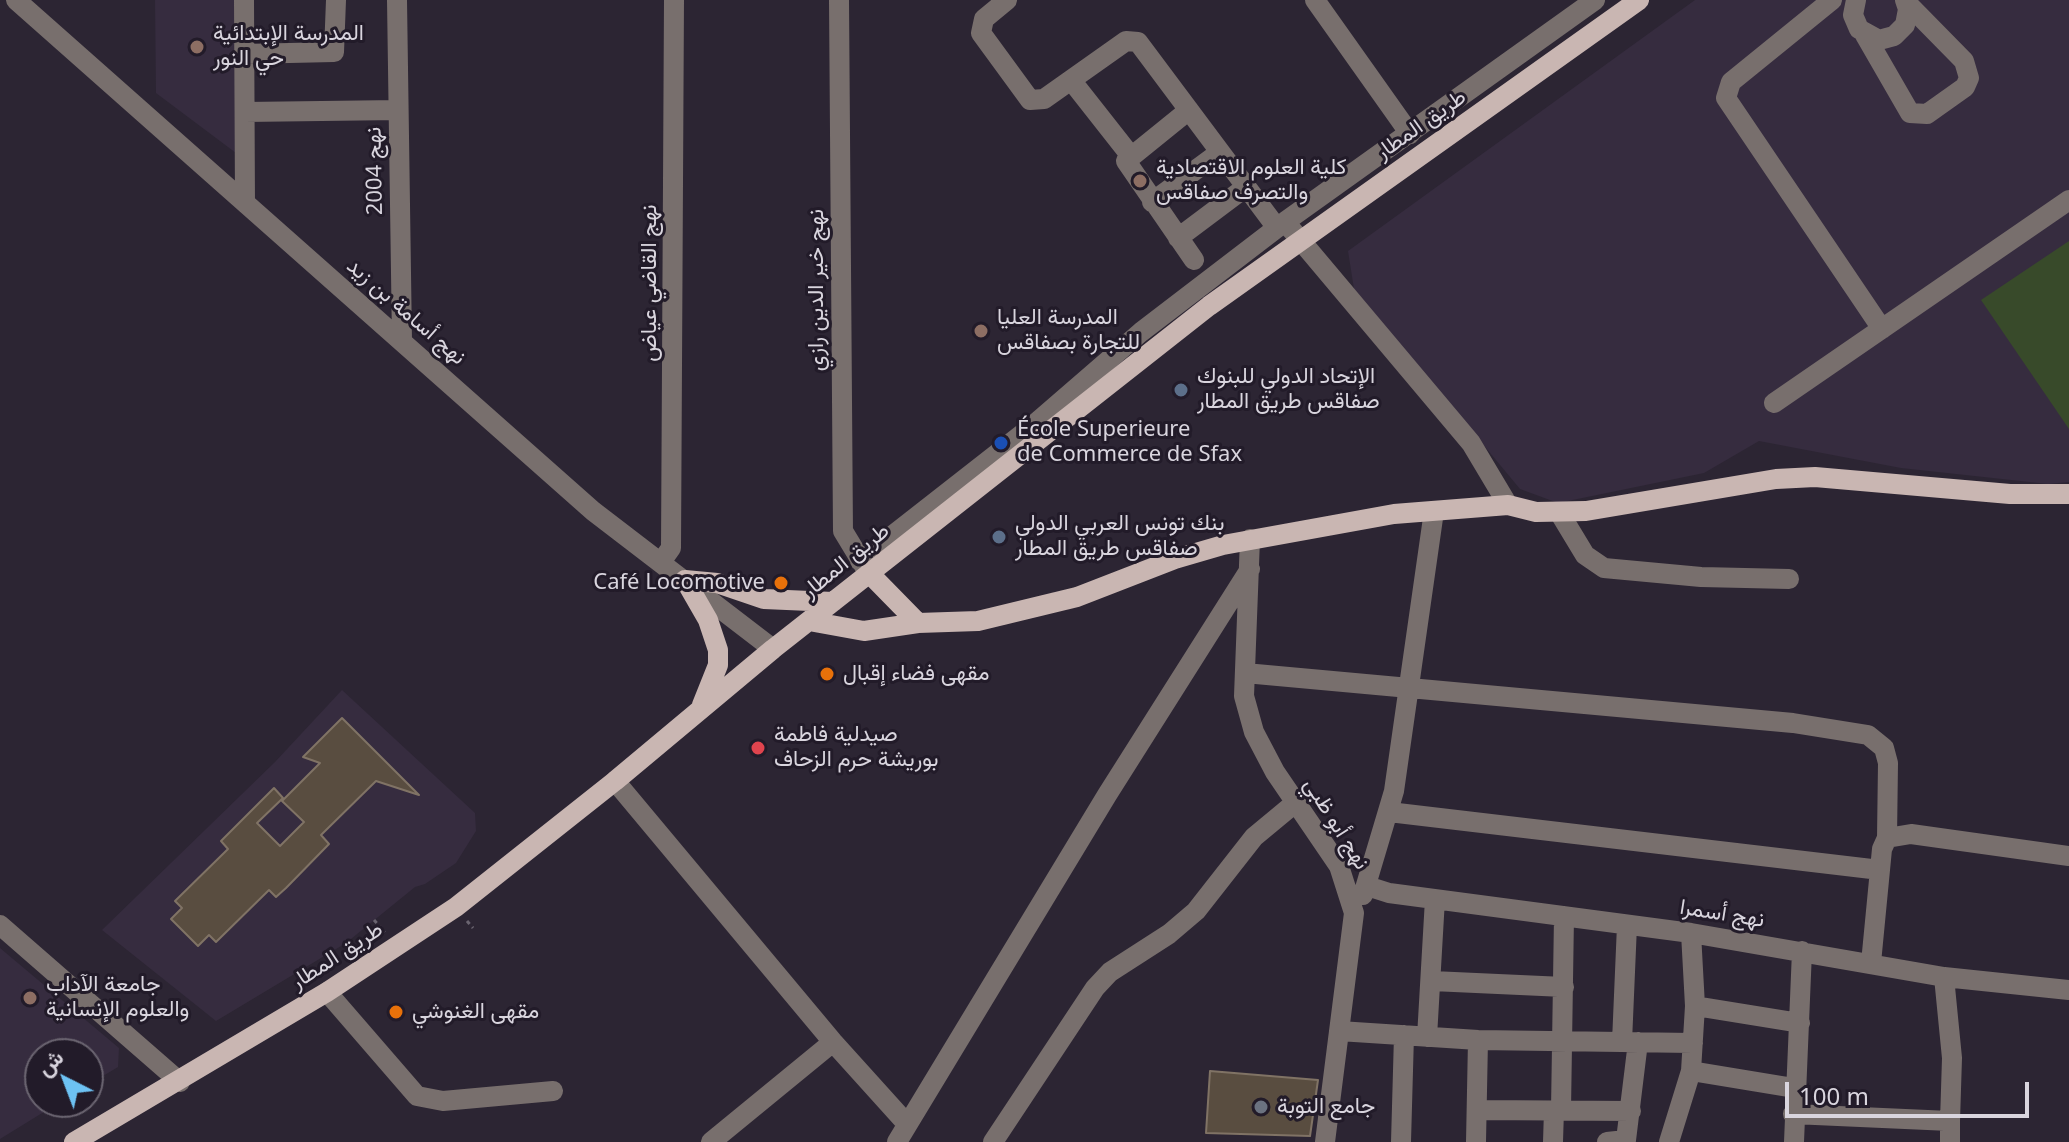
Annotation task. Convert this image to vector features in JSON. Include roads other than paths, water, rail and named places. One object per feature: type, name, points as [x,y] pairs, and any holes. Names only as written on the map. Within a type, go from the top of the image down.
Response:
[{"type":"main road","name":"طريق المطار","points":[[75,1142],[327,992],[456,907],[833,602],[865,567],[1300,239],[1639,0]]},
{"type":"main road","points":[[809,621],[864,631],[918,623],[978,621],[1063,600],[1175,559],[1250,539],[1341,522],[1434,511],[1508,505],[1559,512],[1640,504],[1776,479],[1815,477],[1995,493],[2069,494]]},
{"type":"main road","points":[[865,567],[918,623]]},
{"type":"main road","points":[[685,580],[717,583],[764,599],[833,602]]},
{"type":"main road","points":[[685,580],[708,620],[718,650],[718,665],[701,709]]},
{"type":"street","name":"نهج أسامة بن زيد","points":[[16,0],[593,511],[773,649]]},
{"type":"street","points":[[244,0],[245,202]]},
{"type":"street","points":[[245,54],[334,52],[336,0]]},
{"type":"street","name":"نهج 2004","points":[[397,0],[402,340]]},
{"type":"street","name":"نهج القاضي عياض","points":[[661,562],[671,548],[674,0]]},
{"type":"street","name":"نهج خير الدين رازي","points":[[839,0],[843,531],[865,567]]},
{"type":"street","points":[[1007,0],[984,19],[981,33],[1030,100],[1044,99],[1132,39],[1138,42],[1246,187],[1300,239],[1456,425],[1508,505]]},
{"type":"street","points":[[1315,0],[1410,134]]},
{"type":"street","points":[[865,567],[1141,332],[1281,224],[1595,0]]},
{"type":"street","points":[[1832,0],[1731,82],[1726,98],[1882,329]]},
{"type":"street","points":[[1856,0],[1855,22],[1910,113],[1927,114],[1965,87],[1969,78],[1964,61],[1906,1]]},
{"type":"street","points":[[1865,35],[1879,40],[1900,31],[1907,17],[1906,1]]},
{"type":"street","points":[[1071,80],[1130,155]]},
{"type":"street","points":[[245,112],[398,110]]},
{"type":"street","points":[[1189,110],[1130,155],[1127,168],[1194,260]]},
{"type":"street","points":[[1152,202],[1220,152]]},
{"type":"street","points":[[1178,238],[1246,187]]},
{"type":"street","points":[[1774,403],[2069,200]]},
{"type":"street","points":[[1354,913],[1367,886],[1389,812],[1434,511]]},
{"type":"street","points":[[1559,512],[1585,555],[1604,568],[1701,577],[1789,579]]},
{"type":"street","name":"نهج أبو ظبي","points":[[1250,539],[1244,696],[1254,732],[1295,803],[1339,866],[1354,913],[1325,1142]]},
{"type":"street","points":[[615,781],[833,1042],[902,1133],[1250,569]]},
{"type":"street","points":[[1245,673],[1407,691],[1793,723],[1868,735],[1884,748],[1888,763],[1887,838],[1880,870],[1871,963]]},
{"type":"street","points":[[993,1142],[1095,988],[1110,972],[1169,934],[1196,911],[1254,837],[1295,803]]},
{"type":"street","points":[[1389,812],[1880,870]]},
{"type":"street","points":[[1887,838],[1911,834],[2069,856]]},
{"type":"street","name":"نهج أسمرا","points":[[1367,886],[1435,899],[1691,933],[1944,977],[2069,990]]},
{"type":"street","points":[[1427,1037],[1435,899]]},
{"type":"street","points":[[1553,1142],[1562,1041],[1564,916]]},
{"type":"street","points":[[0,925],[180,1082]]},
{"type":"street","points":[[1624,1141],[1631,1111],[1627,925]]},
{"type":"street","points":[[1669,1142],[1691,1071],[1695,1006],[1691,933]]},
{"type":"street","points":[[1794,1142],[1802,951]]},
{"type":"street","points":[[1944,977],[1952,1058],[1950,1142]]},
{"type":"street","points":[[1432,981],[1564,987]]},
{"type":"street","points":[[327,992],[417,1096],[443,1101],[553,1091]]},
{"type":"street","points":[[1695,1006],[1800,1023]]},
{"type":"street","points":[[1339,1031],[1478,1040],[1693,1043]]},
{"type":"street","points":[[1401,1142],[1404,1035]]},
{"type":"street","points":[[1476,1142],[1478,1040]]},
{"type":"street","points":[[711,1142],[833,1042]]},
{"type":"street","points":[[1691,1071],[1794,1088]]},
{"type":"street","points":[[1477,1110],[1631,1111]]},
{"type":"street","points":[[1793,1114],[1950,1121]]},
{"type":"place","name":"المدرسة الإبتدائية حي النور","points":[[197,47]]},
{"type":"place","name":"كلية العلوم الاقتصادية والتصرف صفاقس","points":[[1140,181]]},
{"type":"place","name":"المدرسة العليا للتجارة بصفاقس","points":[[981,331]]},
{"type":"place","name":"الإتحاد الدولي للبنوك صفاقس طريق المطار","points":[[1181,390]]},
{"type":"place","name":"École Superieure de Commerce de Sfax","points":[[1001,443]]},
{"type":"place","name":"بنك تونس العربي الدولي صفاقس طريق المطار","points":[[999,537]]},
{"type":"place","name":"Café Locomotive","points":[[781,583]]},
{"type":"place","name":"مقهى فضاء إقبال","points":[[827,674]]},
{"type":"place","name":"صيدلية فاطمة بوريشة حرم الزحاف","points":[[758,748]]},
{"type":"place","name":"جامعة الآداب والعلوم الإنسانية","points":[[30,998]]},
{"type":"place","name":"مقهى الغنوشي","points":[[396,1012]]},
{"type":"place","name":"جامع التوبة","points":[[1261,1107]]}]
